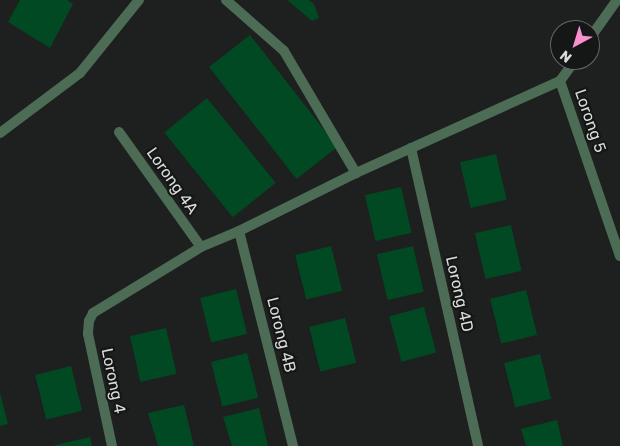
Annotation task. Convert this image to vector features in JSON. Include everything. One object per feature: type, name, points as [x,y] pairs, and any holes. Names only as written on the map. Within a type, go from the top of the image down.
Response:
[{"type":"street","points":[[0,133],[80,73],[139,0]]},
{"type":"street","points":[[226,0],[284,52],[356,173]]},
{"type":"street","points":[[600,24],[617,0]]},
{"type":"street","points":[[201,247],[240,231],[356,173],[560,81],[568,70]]},
{"type":"street","name":"Lorong 5","points":[[560,81],[620,256]]},
{"type":"street","name":"Lorong 4A","points":[[119,132],[201,247]]},
{"type":"street","name":"Lorong 4D","points":[[411,148],[478,446]]},
{"type":"street","name":"Lorong 4B","points":[[240,231],[293,446]]},
{"type":"street","name":"Lorong 4","points":[[112,446],[88,334],[89,322],[93,313],[201,247]]},
{"type":"building","points":[[20,0],[67,0],[73,4],[50,48],[8,22]]},
{"type":"building","points":[[287,0],[309,0],[314,4],[319,18],[312,21]]},
{"type":"building","points":[[250,35],[337,147],[296,179],[209,67]]},
{"type":"building","points":[[207,98],[276,183],[233,217],[164,133]]},
{"type":"building","points":[[496,154],[507,200],[471,208],[460,162]]},
{"type":"building","points":[[401,187],[412,233],[376,241],[365,195]]},
{"type":"building","points":[[511,225],[522,271],[486,279],[475,233]]},
{"type":"building","points":[[331,246],[342,291],[306,300],[295,255]]},
{"type":"building","points":[[413,246],[424,292],[388,300],[377,254]]},
{"type":"building","points":[[236,289],[247,334],[211,343],[200,298]]},
{"type":"building","points":[[526,290],[537,335],[501,344],[490,299]]},
{"type":"building","points":[[424,307],[436,352],[401,362],[389,316]]},
{"type":"building","points":[[345,318],[356,363],[320,372],[309,327]]},
{"type":"building","points":[[166,328],[177,374],[141,382],[130,336]]},
{"type":"building","points":[[247,353],[258,398],[222,407],[211,362]]},
{"type":"building","points":[[540,354],[551,399],[515,408],[504,363]]},
{"type":"building","points":[[71,366],[82,411],[46,420],[35,375]]},
{"type":"building","points":[[0,393],[8,424],[0,426]]},
{"type":"building","points":[[184,405],[194,446],[158,446],[148,413]]},
{"type":"building","points":[[259,408],[268,446],[232,446],[223,417]]},
{"type":"building","points":[[557,420],[563,446],[526,446],[521,429]]},
{"type":"building","points":[[90,437],[92,446],[55,446],[55,445]]}]
